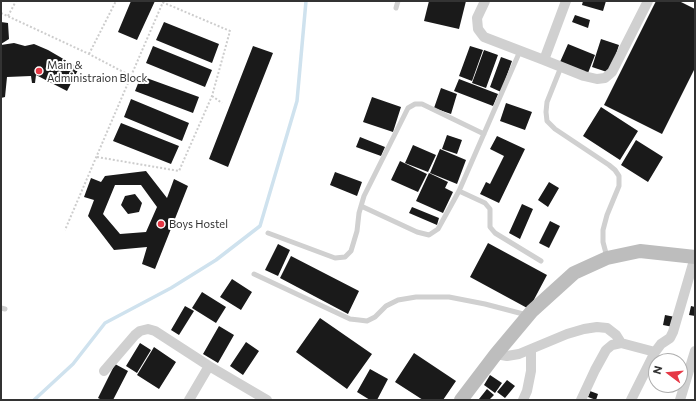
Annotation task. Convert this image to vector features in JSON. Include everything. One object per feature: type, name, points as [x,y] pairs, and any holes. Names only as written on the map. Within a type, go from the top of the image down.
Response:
[{"type":"street","points":[[484,1],[478,18],[478,29],[484,37],[561,67],[597,79],[605,78],[612,72],[648,1]]},
{"type":"street","points":[[544,60],[566,1]]},
{"type":"street","points":[[461,400],[496,354],[528,316],[574,273],[607,258],[640,251],[695,257],[673,332],[670,338],[661,344],[655,352],[631,400]]},
{"type":"street","points":[[496,354],[507,356],[519,354],[567,334],[596,327],[607,328],[616,335],[621,343]]},
{"type":"street","points":[[104,371],[140,330],[155,330],[209,366],[267,400]]},
{"type":"street","points":[[581,400],[606,350],[612,345],[621,343],[655,352]]},
{"type":"street","points":[[523,400],[527,391],[531,371],[531,350]]},
{"type":"street","points":[[680,400],[695,351]]},
{"type":"street","points":[[189,400],[209,366]]},
{"type":"lane","points":[[396,8],[398,1]]},
{"type":"lane","points":[[362,206],[417,232],[429,235],[438,229],[459,191],[520,51]]},
{"type":"lane","points":[[561,67],[547,102],[547,121],[555,129],[609,165],[619,176],[619,186],[603,230],[603,242],[607,258]]},
{"type":"lane","points":[[268,233],[335,258],[345,258],[351,250],[357,232],[364,196],[408,108],[415,104],[422,104],[484,134]]},
{"type":"lane","points":[[459,191],[485,203],[490,209],[490,227],[495,233],[541,261]]},
{"type":"lane","points":[[254,274],[350,318],[359,320],[367,320],[375,317],[386,306],[398,300],[416,297],[449,297],[485,304],[528,316]]},
{"type":"path","points":[[8,16],[16,1]]},
{"type":"path","points":[[89,54],[116,1]]},
{"type":"path","points":[[65,230],[163,1],[230,32],[212,96],[179,171],[97,157]]},
{"type":"path","points":[[1,13],[89,54],[131,76]]},
{"type":"path","points":[[212,96],[222,103]]},
{"type":"building","points":[[131,1],[155,1],[137,40],[118,32]]},
{"type":"building","points":[[429,1],[466,1],[459,29],[424,21]]},
{"type":"building","points":[[583,1],[606,1],[603,11],[582,5]]},
{"type":"building","points":[[656,1],[679,1],[695,9],[695,68],[662,134],[604,105]]},
{"type":"building","points":[[575,15],[590,20],[588,28],[572,22]]},
{"type":"building","points":[[1,22],[8,23],[9,39],[1,44]]},
{"type":"building","points":[[164,22],[219,44],[212,63],[156,40]]},
{"type":"building","points":[[601,39],[619,45],[610,73],[592,67]]},
{"type":"building","name":"Main & Administraion Block","points":[[14,43],[25,46],[34,44],[48,50],[79,68],[67,91],[36,75],[35,83],[32,83],[31,76],[7,77],[5,97],[1,98],[1,45]]},
{"type":"building","points":[[568,44],[595,55],[588,73],[560,62]]},
{"type":"building","points":[[153,46],[212,70],[205,87],[146,63]]},
{"type":"building","points":[[253,46],[273,53],[228,167],[209,159]]},
{"type":"building","points":[[470,46],[483,50],[472,81],[459,76]]},
{"type":"building","points":[[484,50],[498,55],[486,88],[472,83]]},
{"type":"building","points":[[501,57],[512,61],[501,92],[490,87]]},
{"type":"building","points":[[141,76],[199,97],[193,113],[135,91]]},
{"type":"building","points":[[459,79],[498,94],[493,106],[454,91]]},
{"type":"building","points":[[441,88],[457,94],[451,114],[434,108]]},
{"type":"building","points":[[372,97],[401,107],[393,132],[363,122]]},
{"type":"building","points":[[131,99],[189,123],[182,141],[124,117]]},
{"type":"building","points":[[506,103],[532,112],[525,130],[500,121]]},
{"type":"building","points":[[601,107],[638,131],[620,160],[583,136]]},
{"type":"building","points":[[121,123],[179,146],[171,164],[113,141]]},
{"type":"building","points":[[447,135],[462,140],[457,154],[442,149]]},
{"type":"building","points":[[497,136],[525,149],[499,203],[480,194],[486,182],[490,184],[504,156],[490,149]]},
{"type":"building","points":[[360,137],[385,147],[381,156],[356,147]]},
{"type":"building","points":[[636,140],[663,157],[648,182],[621,165]]},
{"type":"building","points":[[413,145],[436,155],[428,172],[405,163]]},
{"type":"building","points":[[440,149],[466,160],[457,184],[430,173]]},
{"type":"building","points":[[400,161],[427,174],[418,192],[391,180]]},
{"type":"building","name":"Boys Hostel","points":[[146,171],[167,198],[174,179],[188,186],[155,269],[142,264],[147,247],[114,250],[88,216],[94,200],[84,197],[91,178],[101,182],[105,176]],"holes":[[[115,185],[141,185],[157,207],[146,232],[120,234],[103,214]]]},
{"type":"building","points":[[335,172],[362,182],[357,196],[330,185]]},
{"type":"building","points":[[429,173],[448,182],[445,188],[453,192],[443,213],[416,201]]},
{"type":"building","points":[[549,182],[559,188],[548,207],[538,200]]},
{"type":"building","points":[[135,194],[142,203],[139,212],[128,214],[121,205],[125,196]]},
{"type":"building","points":[[522,204],[533,209],[520,239],[509,233]]},
{"type":"building","points":[[412,207],[439,218],[437,225],[409,213]]},
{"type":"building","points":[[550,221],[560,226],[549,248],[539,243]]},
{"type":"building","points":[[488,243],[547,275],[529,309],[470,277]]},
{"type":"building","points":[[278,244],[290,250],[278,276],[265,270]]},
{"type":"building","points":[[291,256],[359,291],[348,314],[280,278]]},
{"type":"building","points":[[232,279],[252,292],[241,310],[220,297]]},
{"type":"building","points":[[202,292],[226,307],[216,323],[192,308]]},
{"type":"building","points":[[185,306],[194,311],[179,335],[171,330]]},
{"type":"building","points":[[691,306],[695,307],[695,316],[689,315]]},
{"type":"building","points":[[665,315],[675,317],[673,327],[663,325]]},
{"type":"building","points":[[320,318],[372,354],[347,389],[296,352]]},
{"type":"building","points":[[219,326],[234,335],[218,363],[203,354]]},
{"type":"building","points":[[246,342],[259,351],[243,375],[230,366]]},
{"type":"building","points":[[140,343],[151,350],[137,373],[126,366]]},
{"type":"building","points":[[154,347],[176,362],[159,389],[137,375]]},
{"type":"building","points":[[414,353],[456,381],[443,400],[423,400],[395,382]]},
{"type":"building","points":[[115,364],[128,371],[113,400],[102,400],[98,398]]},
{"type":"building","points":[[370,369],[388,379],[377,400],[370,400],[357,392]]},
{"type":"building","points":[[490,375],[502,383],[495,393],[484,385]]},
{"type":"building","points":[[507,380],[515,386],[505,398],[497,392]]},
{"type":"building","points":[[487,389],[494,395],[489,400],[480,400],[479,399]]},
{"type":"building","points":[[590,391],[598,394],[596,400],[588,397]]},
{"type":"waterway","points":[[34,400],[73,364],[105,323],[171,288],[216,260],[260,226],[297,101],[306,1]]},
{"type":"place","name":"Main & Administraion Block","points":[[39,71]]},
{"type":"place","name":"Boys Hostel","points":[[161,224]]}]
